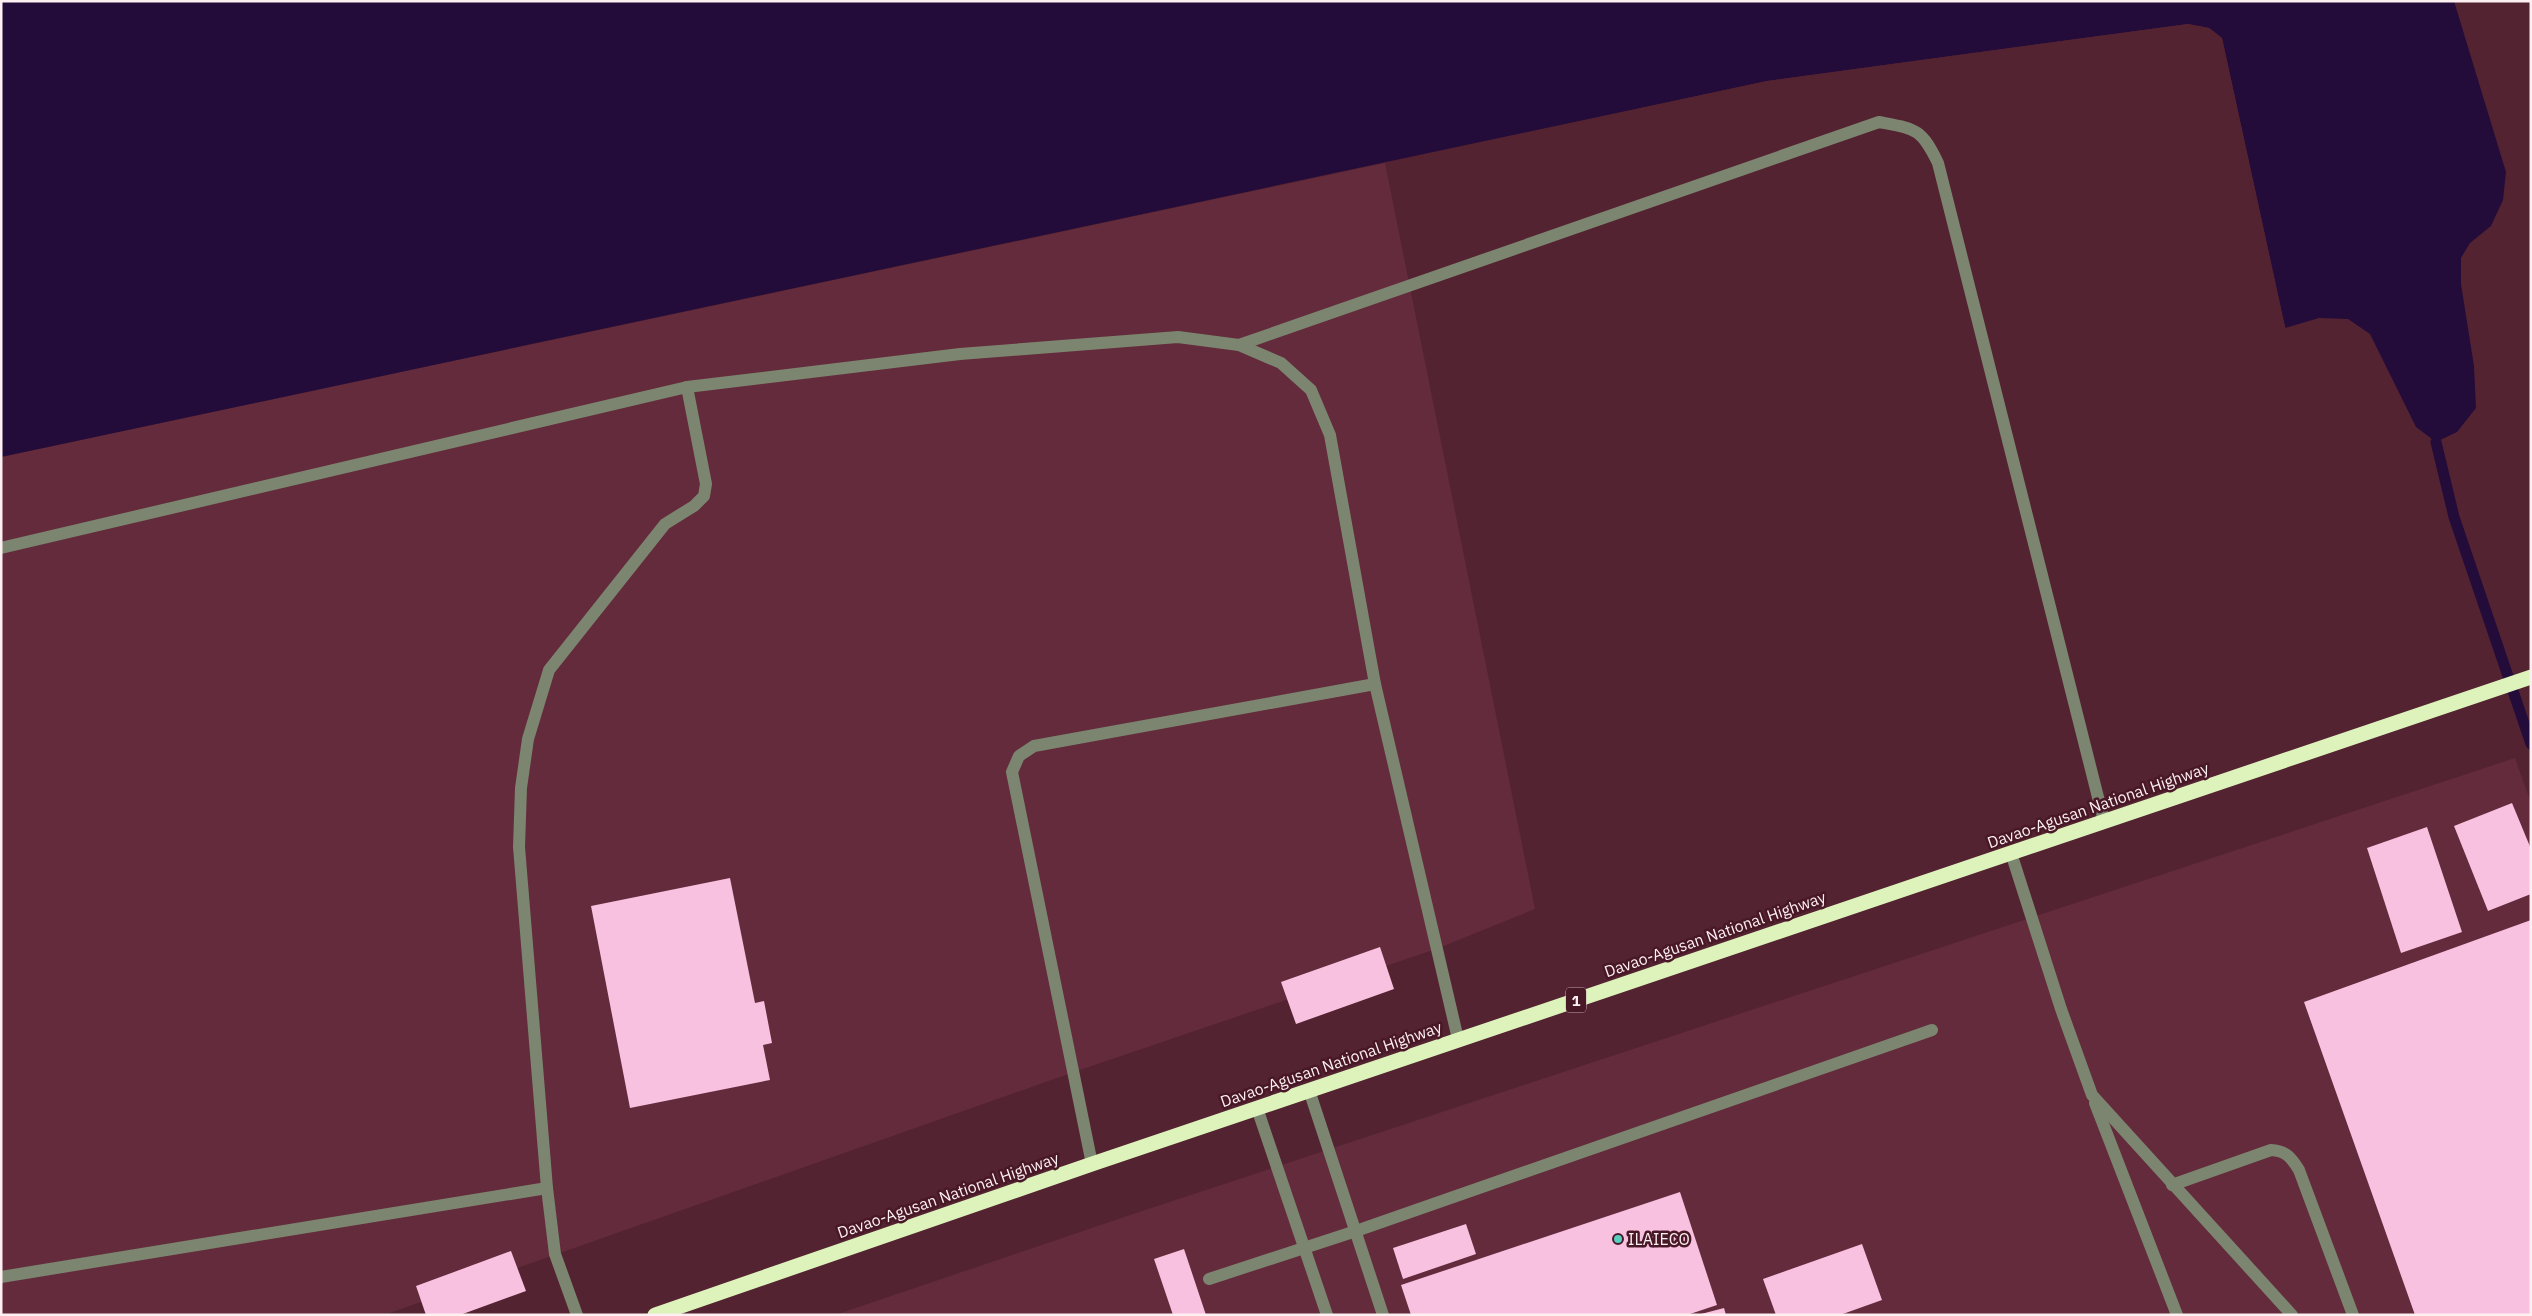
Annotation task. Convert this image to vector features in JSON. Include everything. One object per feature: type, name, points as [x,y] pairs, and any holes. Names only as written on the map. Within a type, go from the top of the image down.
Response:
[{"type":"highway","name":"Davao-Agusan National Highway","points":[[656,1315],[1458,1039],[2527,678]]},
{"type":"lane","points":[[1239,345],[1879,122],[1908,128],[1926,139],[1938,163],[2104,821]]},
{"type":"lane","points":[[1,548],[688,387],[960,354],[1178,337],[1239,345],[1281,363],[1311,390],[1330,435],[1375,684],[1458,1039]]},
{"type":"lane","points":[[577,1315],[555,1254],[547,1188],[519,847],[521,788],[528,739],[549,670],[665,524],[694,506],[704,496],[706,484],[688,387]]},
{"type":"lane","points":[[1092,1164],[1012,772],[1019,756],[1034,746],[1375,684]]},
{"type":"lane","points":[[2011,853],[2061,1009],[2177,1315]]},
{"type":"lane","points":[[1209,1279],[1356,1231],[1932,1030]]},
{"type":"lane","points":[[1309,1090],[1383,1315]]},
{"type":"lane","points":[[2092,1095],[2292,1315]]},
{"type":"lane","points":[[1256,1108],[1327,1315]]},
{"type":"lane","points":[[2172,1185],[2271,1150],[2283,1151],[2299,1170],[2353,1315]]},
{"type":"lane","points":[[1,1276],[547,1188]]},
{"type":"shaded area","points":[[1,1],[2454,1],[2506,172],[2503,200],[2491,226],[2470,243],[2461,258],[2461,284],[2474,366],[2476,408],[2457,432],[2436,442],[2416,427],[2370,334],[2348,319],[2319,318],[2285,328],[2222,38],[2209,28],[2188,24],[1767,81],[1,457]]},
{"type":"shaded area","points":[[1385,163],[1535,909],[1436,949],[1074,1072],[384,1315],[1,1315],[1,457]]},
{"type":"shaded area","points":[[2515,758],[2531,803],[2531,1315],[835,1315],[1136,1213]]},
{"type":"pier","points":[[2188,24],[2209,28],[2222,38],[2286,331],[2282,329],[2220,40],[2208,30],[2188,27],[1768,83],[1386,165],[1385,163],[1767,81]]},
{"type":"building","points":[[2512,803],[2531,849],[2531,894],[2488,911],[2454,826]]},
{"type":"building","points":[[2427,827],[2462,932],[2401,953],[2367,848]]},
{"type":"building","points":[[730,878],[755,1003],[764,1001],[772,1043],[763,1045],[770,1080],[630,1108],[591,906]]},
{"type":"building","points":[[2531,920],[2531,1315],[2415,1315],[2304,1002]]},
{"type":"building","points":[[1380,947],[1394,989],[1296,1024],[1281,982]]},
{"type":"building","name":"ILAIECO","points":[[1680,1192],[1717,1305],[1687,1315],[1411,1315],[1401,1285]]},
{"type":"building","points":[[1466,1224],[1476,1254],[1403,1279],[1393,1248]]},
{"type":"building","points":[[1862,1244],[1882,1300],[1840,1315],[1776,1315],[1763,1279]]},
{"type":"building","points":[[1184,1249],[1206,1315],[1173,1315],[1154,1259]]},
{"type":"building","points":[[511,1251],[526,1291],[460,1315],[426,1315],[416,1286]]},
{"type":"building","points":[[1724,1308],[1726,1315],[1701,1315],[1701,1314]]},
{"type":"waterway","points":[[2436,442],[2454,517],[2531,744]]},
{"type":"place","name":"ILAIECO","points":[[1618,1239]]}]
